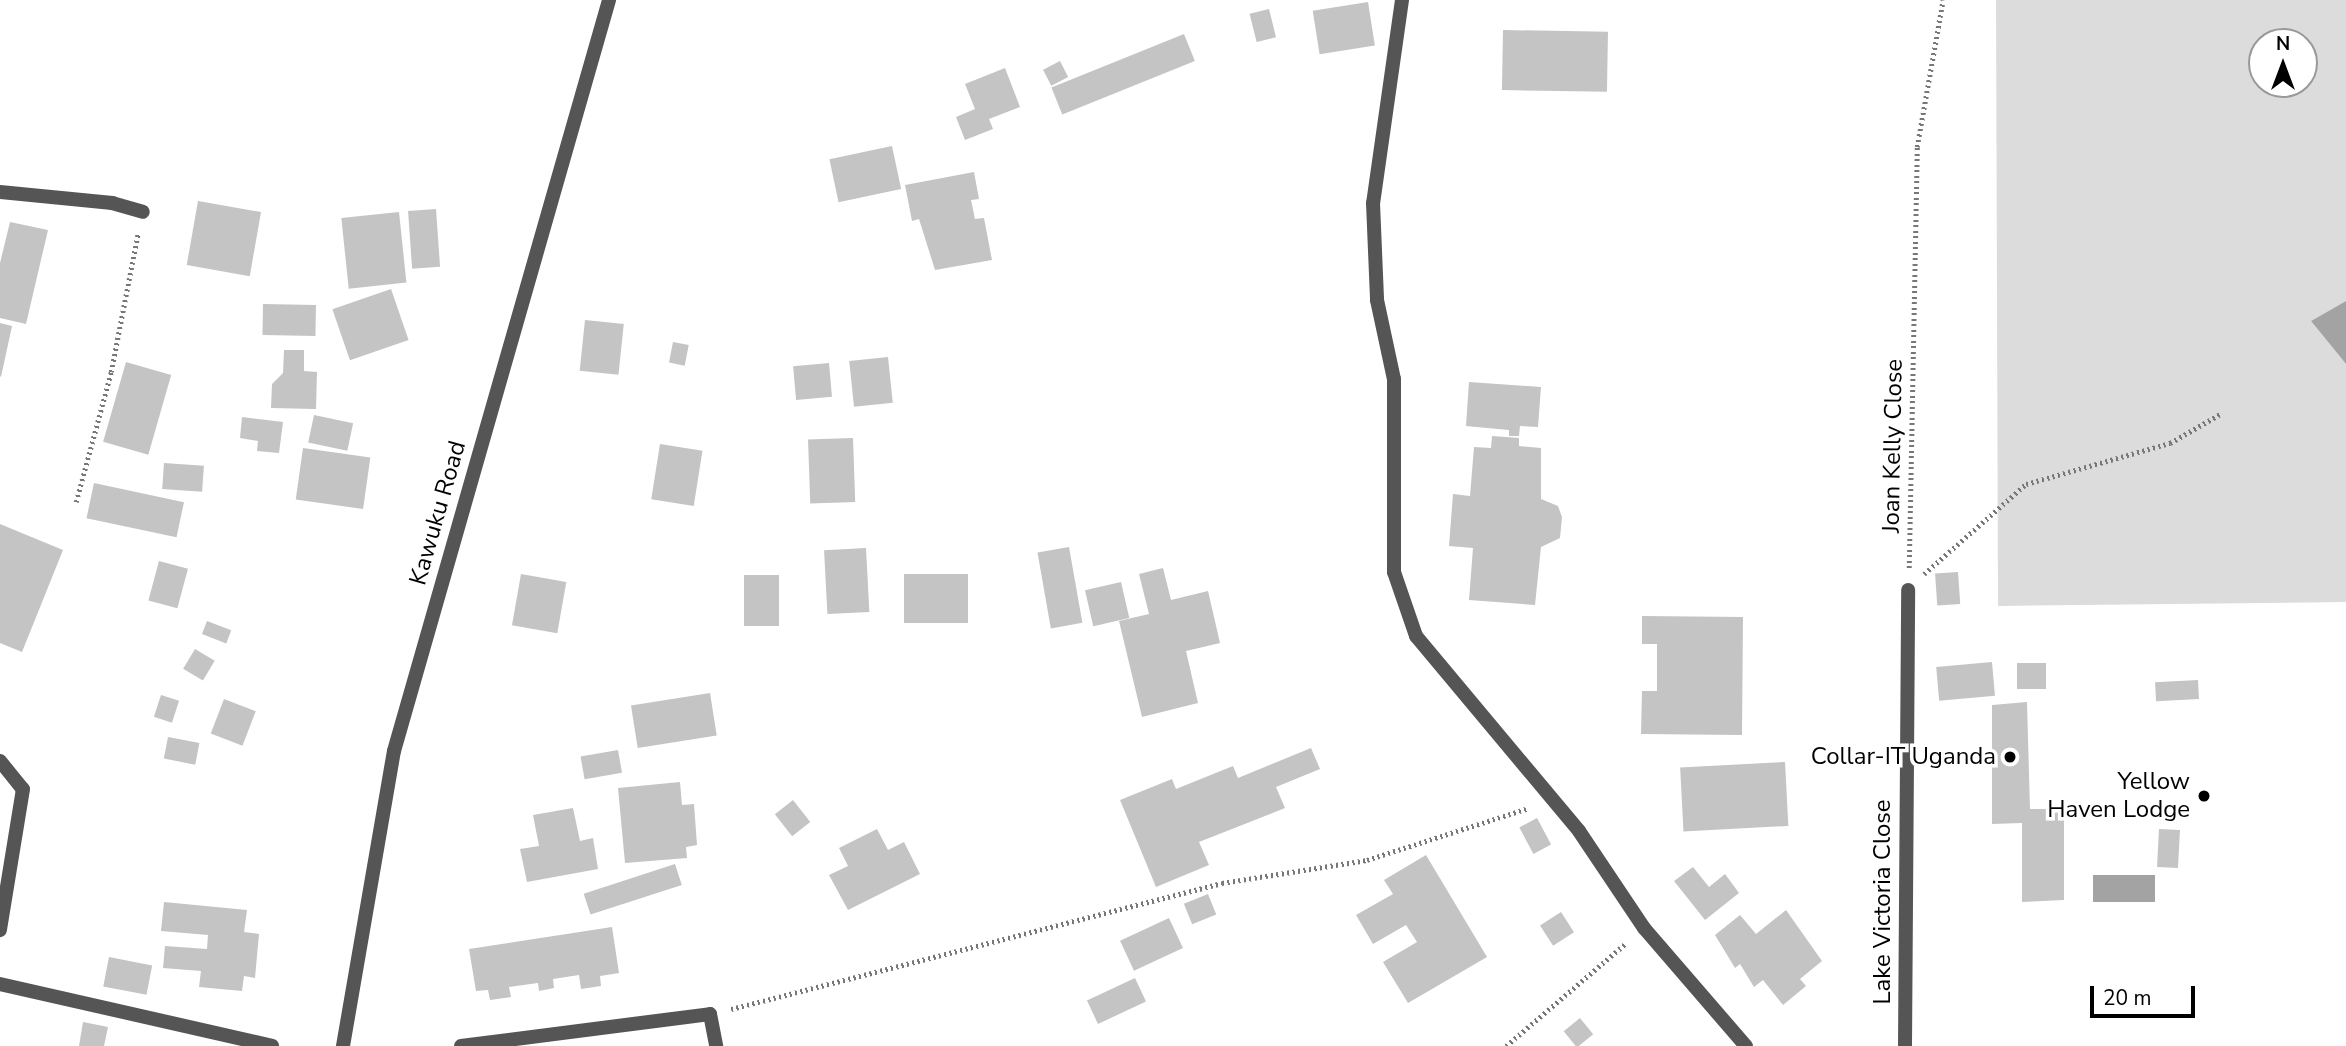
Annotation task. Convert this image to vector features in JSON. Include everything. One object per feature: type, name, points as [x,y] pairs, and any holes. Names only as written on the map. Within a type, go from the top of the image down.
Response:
[{"type":"street","name":"Kawuku Road","points":[[343,1046],[394,751],[609,0]]},
{"type":"street","points":[[1402,0],[1373,202],[1377,300],[1394,379],[1394,572],[1416,636],[1463,699],[1548,793],[1644,928],[1746,1046]]},
{"type":"street","points":[[0,192],[112,202],[143,212]]},
{"type":"street","name":"Lake Victoria Close","points":[[1905,1046],[1908,590]]},
{"type":"street","points":[[0,761],[23,789],[0,930]]},
{"type":"street","points":[[0,984],[272,1046]]},
{"type":"street","points":[[461,1046],[710,1014],[716,1046]]},
{"type":"path","name":"Joan Kelly Close","points":[[1908,590],[1917,148],[1942,0]]},
{"type":"path","points":[[76,502],[111,372],[143,212]]},
{"type":"path","points":[[1908,590],[2026,484],[2170,443],[2222,413]]},
{"type":"path","points":[[710,1014],[1222,883],[1367,860],[1523,812],[1548,793]]},
{"type":"path","points":[[1506,1046],[1644,928]]},
{"type":"shaded area","points":[[1996,0],[2346,0],[2346,301],[2311,321],[2346,364],[2346,602],[1998,606]]},
{"type":"shaded area","points":[[2346,301],[2346,364],[2311,321]]},
{"type":"shaded area","points":[[2093,875],[2155,875],[2155,902],[2093,902]]},
{"type":"building","points":[[1368,2],[1375,45],[1320,54],[1313,11]]},
{"type":"building","points":[[1269,9],[1276,37],[1257,42],[1250,14]]},
{"type":"building","points":[[1503,30],[1608,32],[1607,92],[1502,90]]},
{"type":"building","points":[[1184,34],[1195,61],[1062,114],[1051,88]]},
{"type":"building","points":[[1060,61],[1068,77],[1051,86],[1043,70]]},
{"type":"building","points":[[1005,68],[1020,107],[989,119],[993,129],[965,140],[956,117],[975,109],[965,84]]},
{"type":"building","points":[[892,146],[901,189],[839,202],[829,159]]},
{"type":"building","points":[[974,172],[979,199],[971,200],[975,219],[984,218],[992,260],[935,270],[919,219],[912,221],[905,185]]},
{"type":"building","points":[[198,201],[261,212],[250,276],[187,265]]},
{"type":"building","points":[[436,209],[440,267],[412,269],[408,211]]},
{"type":"building","points":[[399,212],[406,283],[349,289],[341,218]]},
{"type":"building","points":[[10,222],[48,230],[26,324],[0,318],[0,263]]},
{"type":"building","points":[[391,289],[409,340],[350,360],[332,309]]},
{"type":"building","points":[[263,304],[316,305],[315,336],[262,335]]},
{"type":"building","points":[[585,320],[624,324],[618,375],[580,371]]},
{"type":"building","points":[[0,323],[12,326],[1,377],[0,376]]},
{"type":"building","points":[[673,342],[689,345],[685,366],[669,363]]},
{"type":"building","points":[[284,350],[304,350],[304,371],[317,372],[316,409],[271,408],[272,384],[283,373]]},
{"type":"building","points":[[888,357],[893,403],[854,407],[849,361]]},
{"type":"building","points":[[126,362],[171,375],[148,455],[103,442]]},
{"type":"building","points":[[829,363],[832,397],[796,400],[793,366]]},
{"type":"building","points":[[1469,382],[1541,387],[1538,427],[1520,426],[1519,436],[1509,436],[1509,430],[1466,426]]},
{"type":"building","points":[[314,415],[353,423],[347,451],[308,442]]},
{"type":"building","points":[[242,417],[283,422],[279,453],[257,451],[258,441],[240,438]]},
{"type":"building","points":[[1492,436],[1519,438],[1519,446],[1541,448],[1541,499],[1558,506],[1562,517],[1560,538],[1541,547],[1535,605],[1469,600],[1473,548],[1449,546],[1453,494],[1470,496],[1474,447],[1491,448]]},
{"type":"building","points":[[853,438],[855,502],[810,504],[808,440]]},
{"type":"building","points":[[660,444],[702,451],[694,506],[651,499]]},
{"type":"building","points":[[303,448],[370,457],[363,509],[296,499]]},
{"type":"building","points":[[164,463],[204,466],[202,492],[162,489]]},
{"type":"building","points":[[94,483],[184,502],[177,537],[87,518]]},
{"type":"building","points":[[0,524],[63,550],[22,652],[0,643]]},
{"type":"building","points":[[1069,547],[1082,623],[1051,628],[1037,553]]},
{"type":"building","points":[[866,548],[869,612],[827,614],[824,550]]},
{"type":"building","points":[[159,561],[188,569],[177,608],[148,601]]},
{"type":"building","points":[[1163,568],[1171,600],[1208,591],[1220,643],[1186,651],[1198,703],[1142,717],[1119,621],[1149,614],[1139,574]]},
{"type":"building","points":[[1958,572],[1960,604],[1937,606],[1935,574]]},
{"type":"building","points":[[521,574],[566,582],[557,633],[512,625]]},
{"type":"building","points":[[904,574],[968,574],[968,623],[904,623]]},
{"type":"building","points":[[744,575],[779,575],[779,626],[744,626]]},
{"type":"building","points":[[1121,582],[1129,618],[1093,626],[1085,590]]},
{"type":"building","points":[[1642,616],[1743,617],[1742,735],[1641,734],[1642,691],[1657,691],[1657,644],[1642,644]]},
{"type":"building","points":[[207,621],[231,630],[226,643],[202,634]]},
{"type":"building","points":[[195,649],[215,661],[203,681],[183,669]]},
{"type":"building","points":[[1992,662],[1995,696],[1939,701],[1936,667]]},
{"type":"building","points":[[2017,663],[2046,663],[2046,689],[2017,689]]},
{"type":"building","points":[[2198,680],[2199,699],[2156,701],[2155,682]]},
{"type":"building","points":[[710,693],[717,735],[638,748],[631,706]]},
{"type":"building","points":[[161,695],[179,701],[172,723],[154,717]]},
{"type":"building","points":[[224,699],[256,711],[242,746],[211,734]]},
{"type":"building","name":"Collar-IT Uganda","points":[[2027,702],[2030,809],[2064,809],[2064,900],[2022,902],[2022,823],[1992,824],[1992,705]]},
{"type":"building","points":[[168,737],[199,743],[195,765],[164,759]]},
{"type":"building","points":[[1311,748],[1320,769],[1276,787],[1285,808],[1199,842],[1209,865],[1156,887],[1120,800],[1172,779],[1176,789],[1233,766],[1238,778]]},
{"type":"building","points":[[618,750],[622,773],[585,779],[581,757]]},
{"type":"building","points":[[1785,762],[1788,826],[1683,831],[1680,767]]},
{"type":"building","points":[[680,782],[682,805],[694,804],[697,845],[686,847],[687,858],[625,863],[618,788]]},
{"type":"building","points":[[793,800],[810,822],[792,836],[775,814]]},
{"type":"building","points":[[573,808],[580,841],[593,838],[598,869],[527,882],[520,849],[539,846],[533,815]]},
{"type":"building","points":[[1537,818],[1551,844],[1533,854],[1519,827]]},
{"type":"building","points":[[877,829],[888,850],[904,842],[920,874],[848,910],[829,875],[848,866],[839,848]]},
{"type":"building","points":[[2159,829],[2180,830],[2178,868],[2157,867]]},
{"type":"building","points":[[1426,855],[1487,957],[1408,1003],[1383,962],[1417,942],[1406,925],[1373,944],[1356,915],[1393,894],[1384,880]]},
{"type":"building","points":[[675,864],[682,885],[590,915],[584,894]]},
{"type":"building","points":[[1693,867],[1709,887],[1725,874],[1739,893],[1705,920],[1674,881]]},
{"type":"building","points":[[1208,894],[1216,914],[1192,924],[1184,904]]},
{"type":"building","points":[[164,902],[247,910],[244,932],[259,934],[255,978],[244,976],[242,991],[199,987],[201,971],[163,968],[165,946],[207,949],[208,935],[161,931]]},
{"type":"building","points":[[1786,910],[1822,961],[1800,979],[1806,986],[1783,1005],[1763,980],[1754,987],[1740,964],[1735,968],[1715,935],[1740,915],[1756,934]]},
{"type":"building","points":[[1561,912],[1574,932],[1553,946],[1540,926]]},
{"type":"building","points":[[1169,918],[1183,948],[1134,971],[1120,941]]},
{"type":"building","points":[[612,927],[619,973],[600,976],[601,986],[581,989],[579,975],[553,979],[554,988],[539,991],[538,983],[509,987],[511,997],[490,1000],[488,990],[476,991],[469,949]]},
{"type":"building","points":[[109,957],[152,965],[146,995],[103,986]]},
{"type":"building","points":[[1135,978],[1146,1002],[1098,1024],[1087,1000]]},
{"type":"building","points":[[1580,1018],[1593,1034],[1576,1046],[1564,1031]]},
{"type":"building","points":[[83,1022],[108,1027],[104,1046],[79,1046]]},
{"type":"place","name":"Collar-IT Uganda","points":[[2010,757]]},
{"type":"place","name":"Yellow Haven Lodge","points":[[2204,796]]}]
